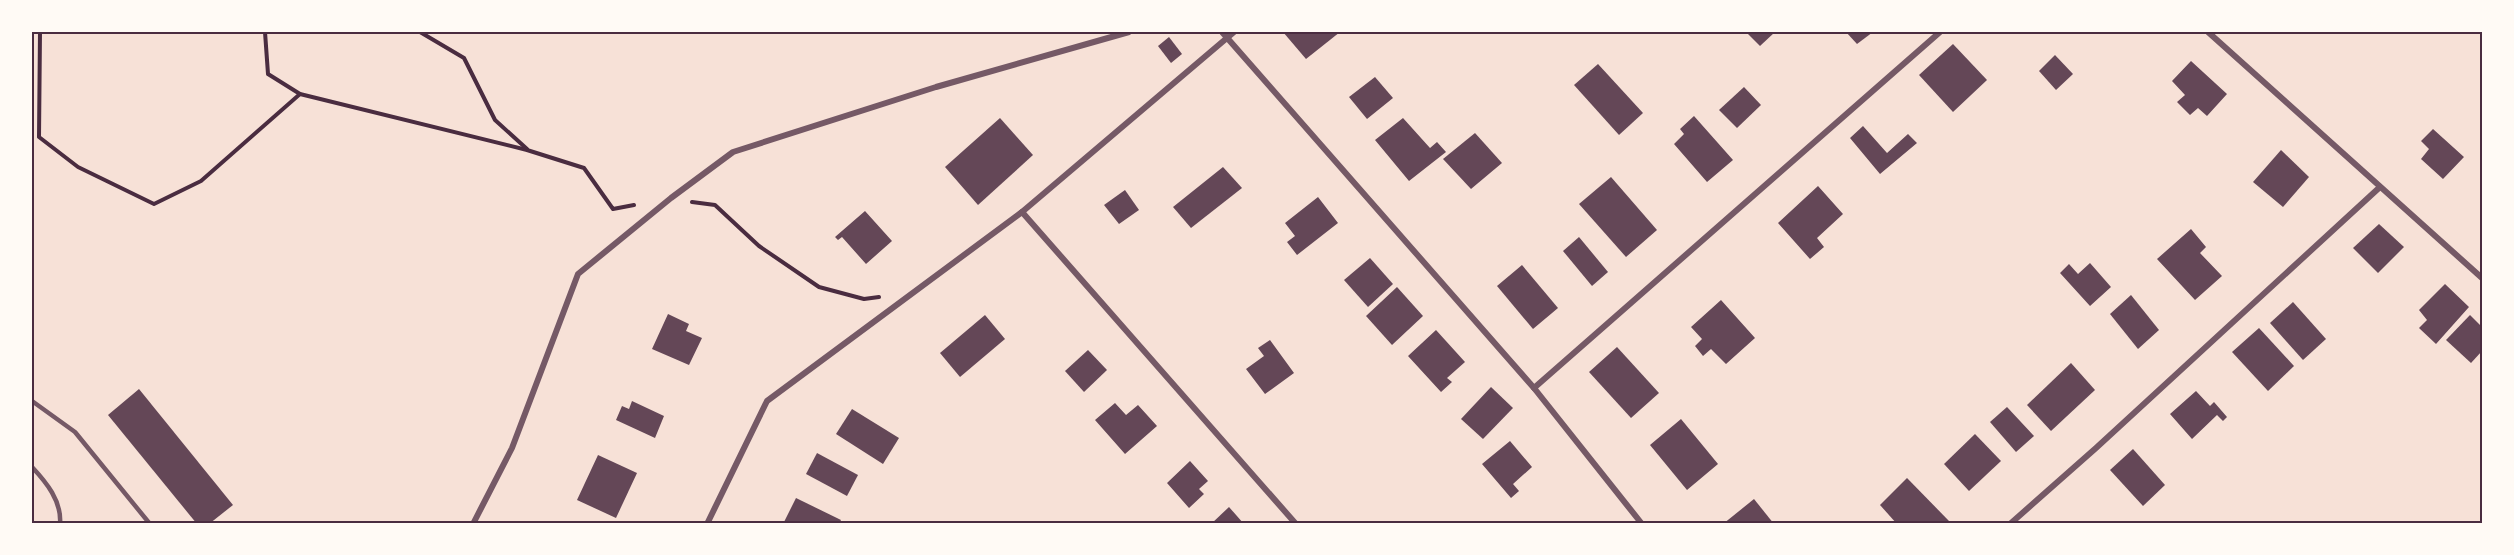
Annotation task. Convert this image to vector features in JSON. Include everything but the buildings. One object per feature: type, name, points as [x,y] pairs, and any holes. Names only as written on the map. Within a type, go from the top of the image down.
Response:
[{"type":"street","points":[[473,524],[512,448],[578,274],[670,198],[733,152],[936,87],[1129,32]]},
{"type":"street","points":[[707,524],[767,401],[1022,212],[1224,34],[1234,32]]},
{"type":"street","points":[[1534,388],[1940,32]]},
{"type":"street","points":[[2208,32],[2482,278]]},
{"type":"street","points":[[1224,34],[1534,388],[1642,524]]},
{"type":"street","points":[[2010,524],[2380,187]]},
{"type":"street","points":[[1022,212],[1296,524]]},
{"type":"lane","points":[[32,400],[75,432],[150,524]]},
{"type":"lane","points":[[32,467],[47,482],[61,513],[60,524]]},
{"type":"path","points":[[40,32],[39,137],[78,167],[154,204],[201,181],[300,94]]},
{"type":"path","points":[[265,32],[268,74],[300,94],[527,150],[584,168],[613,209],[636,205]]},
{"type":"path","points":[[420,32],[464,58],[495,120],[527,150]]},
{"type":"path","points":[[670,198],[715,205],[759,246],[819,287],[864,299],[886,296]]}]
